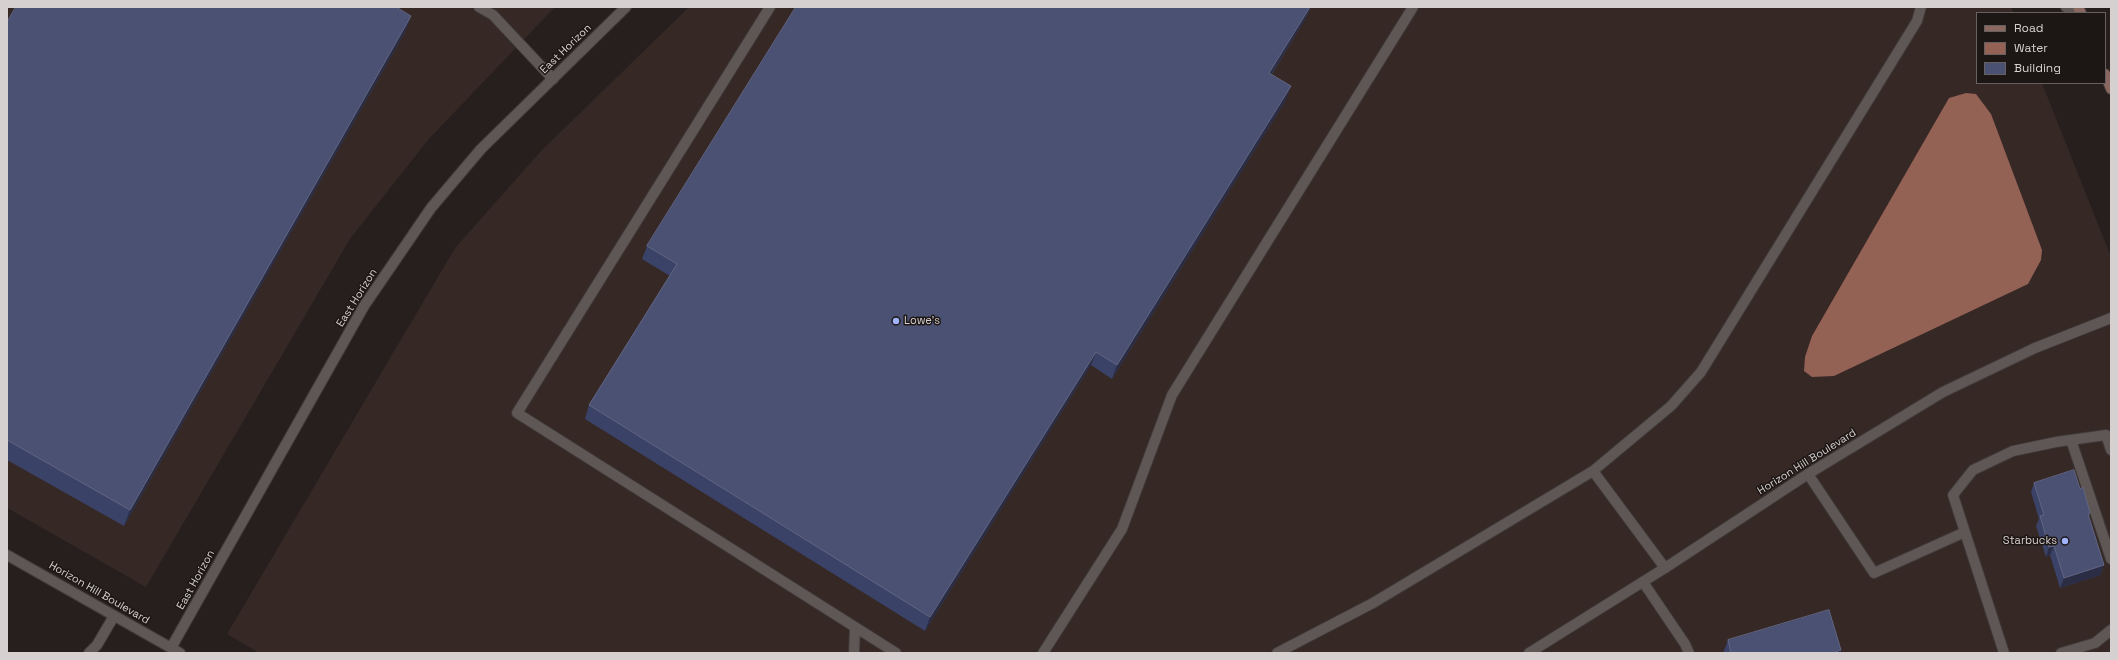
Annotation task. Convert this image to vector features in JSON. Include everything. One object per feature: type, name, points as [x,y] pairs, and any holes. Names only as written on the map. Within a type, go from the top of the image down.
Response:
[{"type":"main road","points":[[2106,76],[2111,89]]},
{"type":"street","points":[[479,7],[493,15],[552,79]]},
{"type":"street","name":"East Horizon","points":[[176,651],[364,306],[431,208],[481,149],[626,7]]},
{"type":"street","points":[[770,7],[517,413],[896,653]]},
{"type":"street","points":[[1043,653],[1122,529],[1172,396],[1413,7]]},
{"type":"street","points":[[1276,653],[1373,603],[1593,471],[1671,406],[1701,372],[1917,21],[1921,7]]},
{"type":"street","points":[[2066,7],[2075,12]]},
{"type":"street","name":"Horizon Hill Boulevard","points":[[1529,653],[1665,568],[1808,474],[1943,392],[2034,348],[2111,318]]},
{"type":"street","points":[[2004,653],[1953,495],[1973,470],[2013,451],[2106,435],[2111,450]]},
{"type":"street","points":[[2070,440],[2111,559]]},
{"type":"street","points":[[1593,471],[1665,568]]},
{"type":"street","points":[[1808,474],[1874,573],[1965,532]]},
{"type":"street","name":"Horizon Hill Boulevard","points":[[7,555],[176,651]]},
{"type":"street","points":[[1643,582],[1685,644],[1689,653]]},
{"type":"street","points":[[89,653],[97,645],[114,616]]},
{"type":"street","points":[[854,653],[855,627]]},
{"type":"street","points":[[2061,653],[2096,643],[2111,630]]},
{"type":"shaded area","points":[[7,7],[555,7],[428,140],[350,239],[146,587],[7,508]]},
{"type":"shaded area","points":[[689,7],[2011,7],[2014,12],[1976,12],[1976,84],[2042,84],[2111,257],[2111,653],[259,653],[227,634],[455,248],[541,151]]},
{"type":"water","points":[[1966,93],[1976,94],[1991,114],[2042,250],[2041,260],[2028,284],[1834,376],[1812,377],[1804,371],[1805,357],[1812,336],[1949,98]]},
{"type":"building","points":[[16,7],[396,7],[411,16],[130,510],[7,440],[7,22]]},
{"type":"building","name":"Lowe's","points":[[796,7],[1310,7],[1269,73],[1291,86],[1117,365],[1096,352],[930,617],[589,405],[677,264],[647,246]]},
{"type":"building","name":"Starbucks","points":[[2074,470],[2080,489],[2083,487],[2090,513],[2088,514],[2104,565],[2064,578],[2054,546],[2049,547],[2040,516],[2044,515],[2034,483]]},
{"type":"building","points":[[1829,610],[1841,650],[1835,653],[1731,653],[1728,640]]},
{"type":"place","name":"Lowe's","points":[[896,321]]},
{"type":"place","name":"Starbucks","points":[[2065,541]]}]
